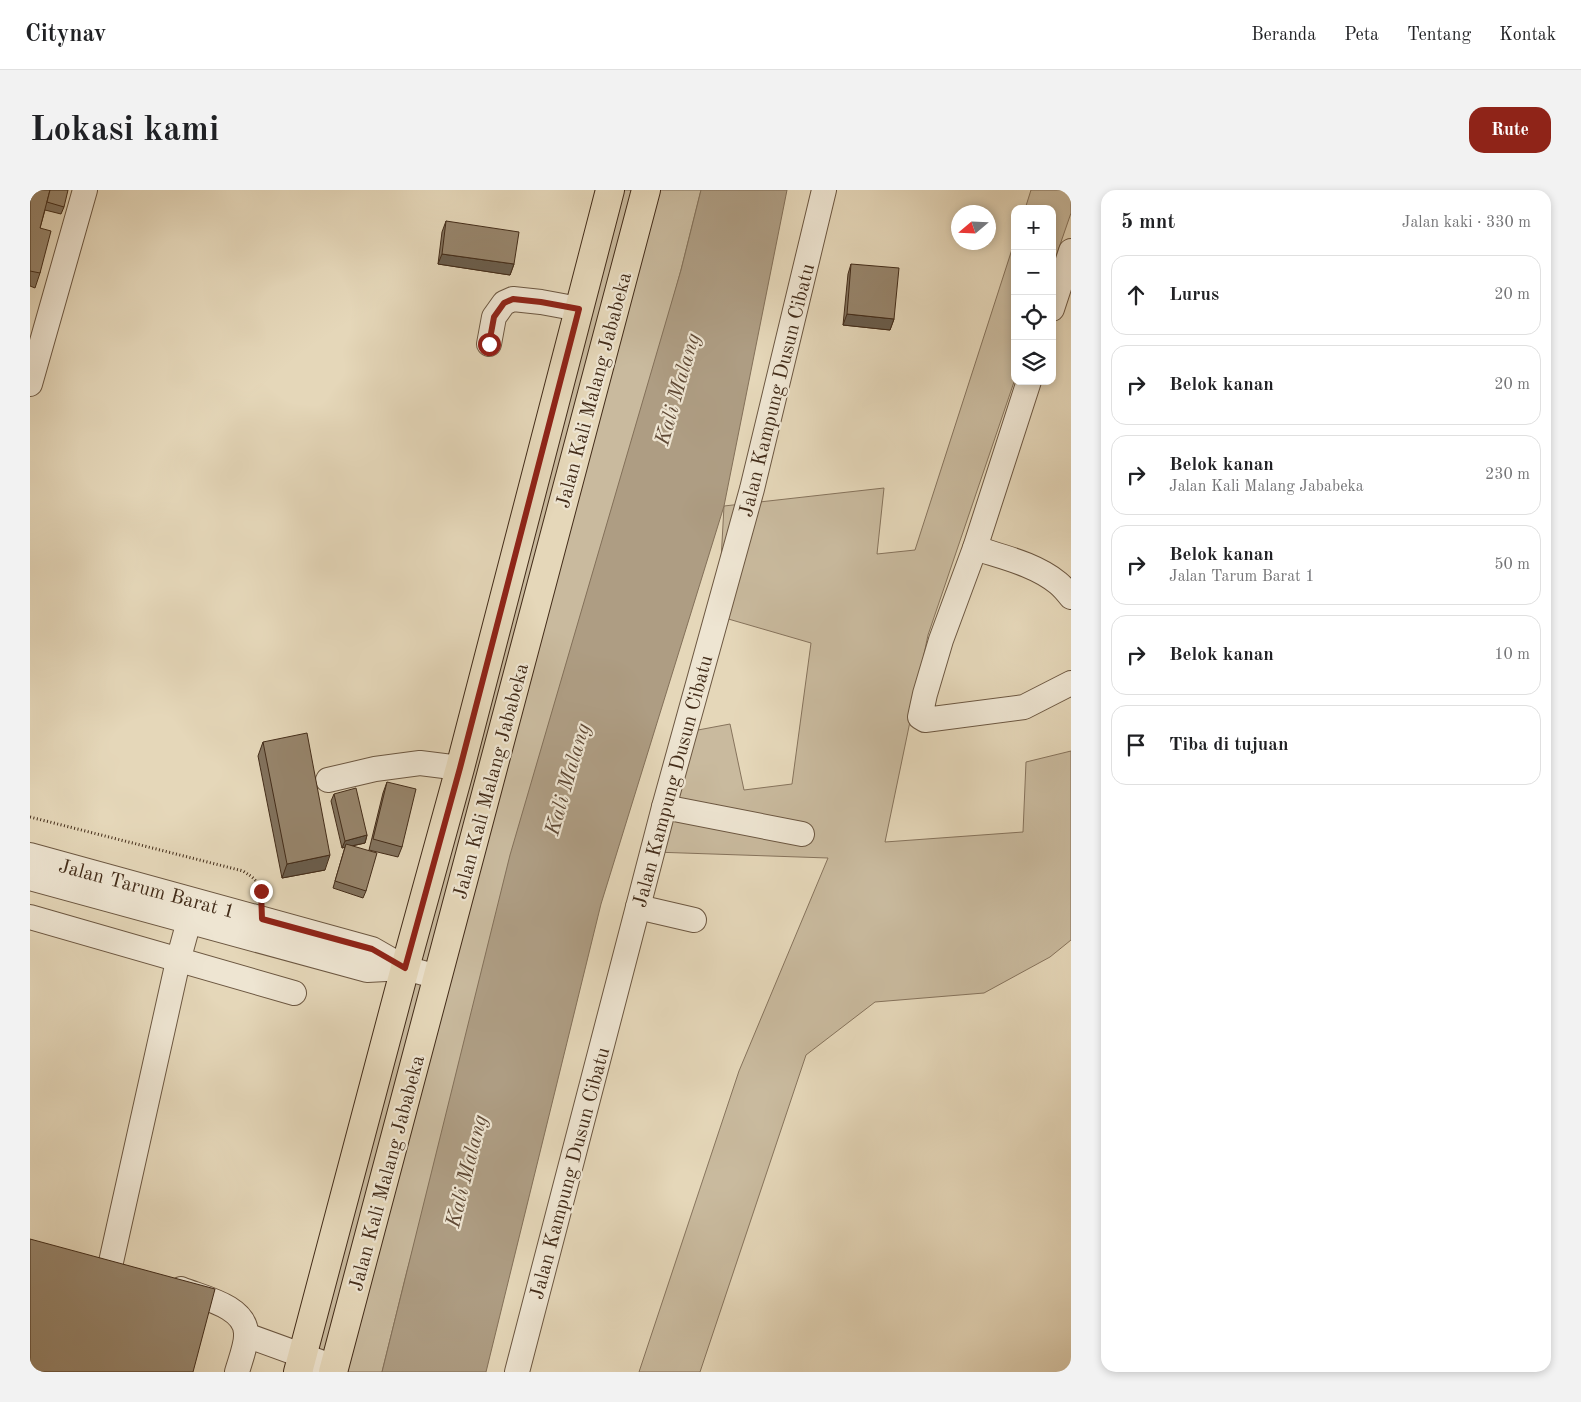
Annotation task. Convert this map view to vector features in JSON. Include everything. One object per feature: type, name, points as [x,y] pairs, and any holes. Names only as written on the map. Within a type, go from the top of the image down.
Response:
[{"type":"main road","name":"Jalan Kali Malang Jababeka","points":[[300,1364],[460,768],[610,190]]},
{"type":"main road","name":"Jalan Kali Malang Jababeka","points":[[334,1369],[646,190]]},
{"type":"street","points":[[30,384],[85,190]]},
{"type":"street","name":"Jalan Kampung Dusun Cibatu","points":[[517,1372],[664,807],[752,489],[824,190]]},
{"type":"street","points":[[1056,297],[1071,252]]},
{"type":"street","points":[[489,344],[494,317],[504,303],[513,299],[579,309]]},
{"type":"street","points":[[1028,385],[975,548],[941,640],[920,717],[925,720],[1024,707],[1071,683]]},
{"type":"street","points":[[975,548],[1024,564],[1049,576],[1071,597]]},
{"type":"street","points":[[328,780],[375,769],[420,763],[460,768]]},
{"type":"street","points":[[664,807],[802,834]]},
{"type":"street","name":"Jalan Tarum Barat 1","points":[[30,856],[372,949],[405,968],[438,977]]},
{"type":"street","name":"Jalan Tarum Barat 1","points":[[30,878],[367,970],[405,968]]},
{"type":"street","points":[[638,907],[694,920]]},
{"type":"street","points":[[30,917],[294,994]]},
{"type":"street","points":[[112,1263],[178,961],[189,921]]},
{"type":"street","points":[[158,1280],[232,1309],[244,1322],[246,1335],[237,1372]]},
{"type":"street","points":[[246,1335],[300,1364],[334,1369]]},
{"type":"path","points":[[30,817],[243,871],[255,878],[261,891],[262,919]]},
{"type":"shaded area","points":[[611,190],[701,190],[681,270],[407,1271],[382,1372],[298,1372]]},
{"type":"shaded area","points":[[1031,190],[1071,190],[1071,213],[1056,256],[1056,205],[1026,205]]},
{"type":"shaded area","points":[[1011,252],[1011,385],[1013,385],[928,635],[885,842],[1023,832],[1026,762],[1071,751],[1071,940],[1050,957],[984,993],[875,1002],[806,1055],[700,1372],[639,1372],[739,1071],[828,858],[654,852],[682,733],[730,724],[744,790],[792,784],[811,643],[718,616],[724,506],[884,488],[877,554],[915,550]]},
{"type":"water","name":"Kali Malang","points":[[701,190],[787,190],[724,506],[601,904],[486,1372],[382,1372],[510,855],[681,270]]},
{"type":"building","points":[[30,190],[50,190],[40,228],[51,231],[40,273],[30,271]]},
{"type":"building","points":[[50,190],[68,190],[64,207],[47,202]]},
{"type":"building","points":[[446,221],[519,232],[514,264],[442,254]]},
{"type":"building","points":[[851,264],[899,268],[894,319],[847,314]]},
{"type":"building","points":[[307,733],[330,855],[287,864],[263,742]]},
{"type":"building","points":[[387,782],[416,789],[402,847],[373,839]]},
{"type":"building","points":[[356,788],[367,835],[345,841],[334,794]]},
{"type":"building","points":[[346,844],[377,853],[366,891],[335,881]]},
{"type":"building","points":[[30,1239],[215,1289],[193,1372],[30,1372]]},
{"type":"route","points":[[261,891],[262,919],[372,949],[405,968],[460,768],[579,309],[513,299],[504,303],[494,317],[489,344]]}]
